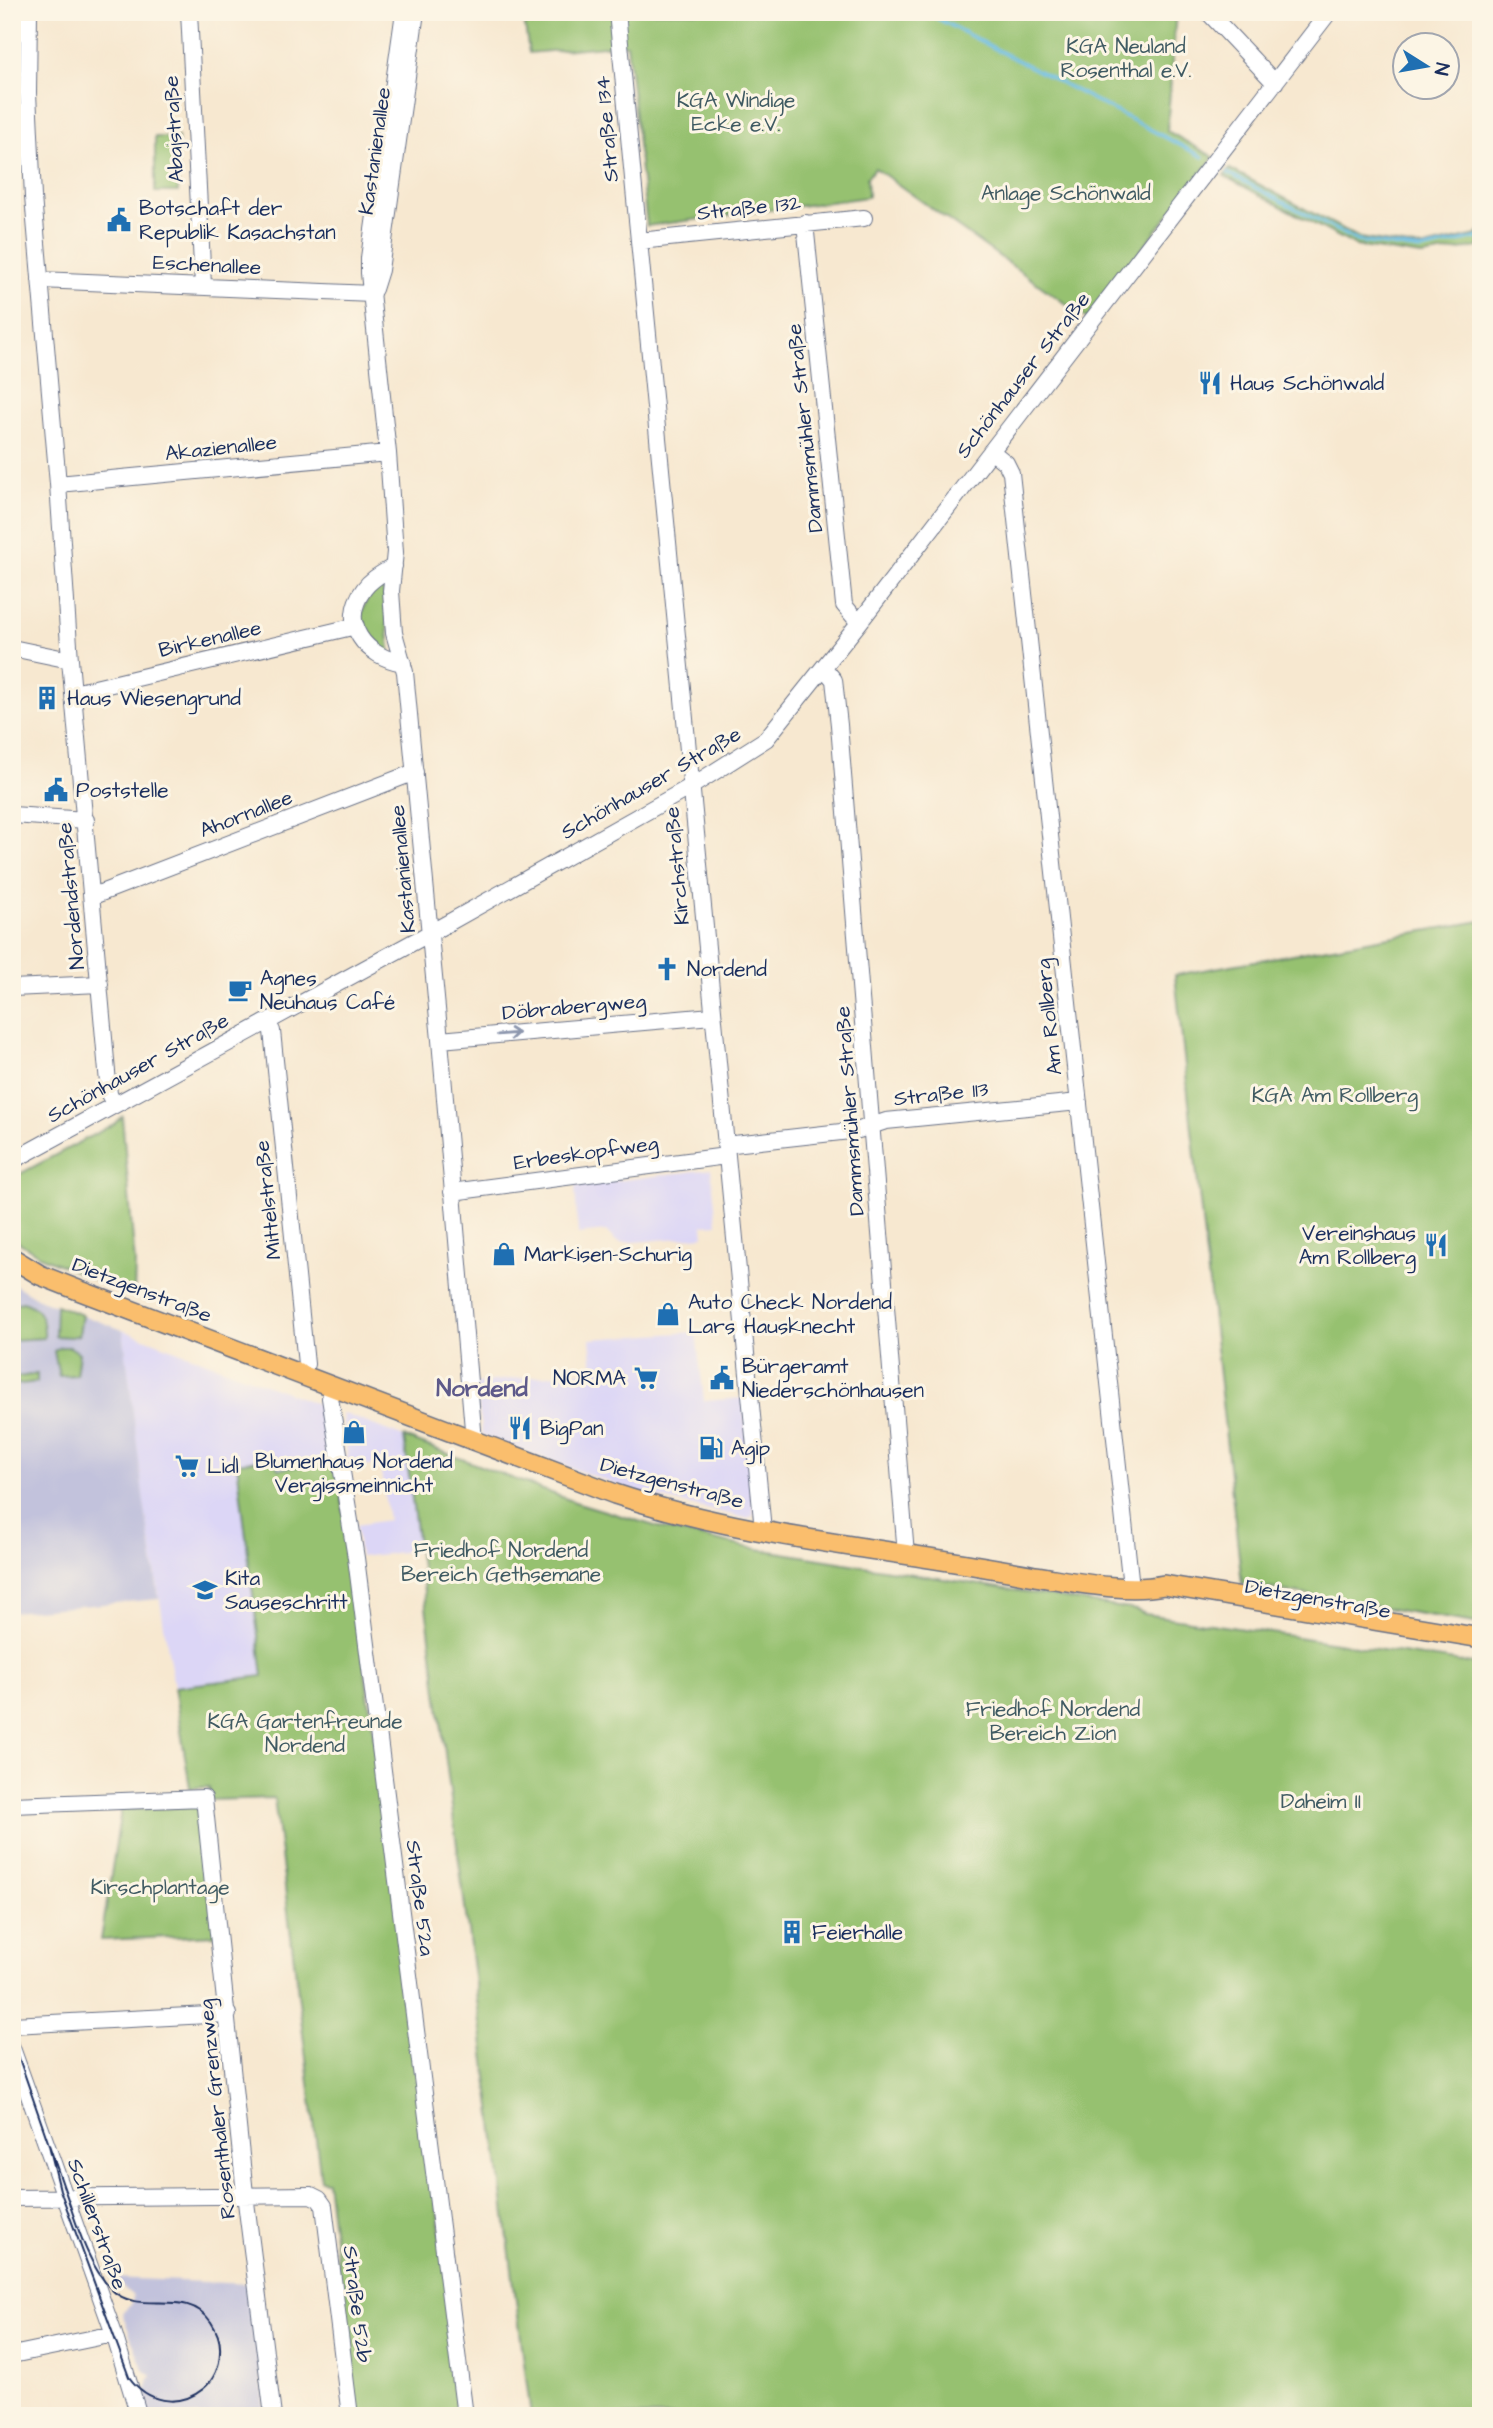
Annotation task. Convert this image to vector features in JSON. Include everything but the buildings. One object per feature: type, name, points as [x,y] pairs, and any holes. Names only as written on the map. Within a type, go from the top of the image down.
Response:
[{"type":"main road","name":"Dietzgenstraße","points":[[12,1258],[40,1275],[65,1285],[474,1441],[632,1500],[670,1511],[906,1555],[1082,1583],[1140,1587],[1164,1585],[1481,1638]]},
{"type":"main road","name":"Dietzgenstraße","points":[[1140,1587],[1164,1596],[1481,1651]]},
{"type":"street","name":"Nordendstraße","points":[[29,12],[27,93],[33,197],[70,660],[109,1094],[114,1104]]},
{"type":"street","name":"Abajstraße","points":[[189,12],[202,285]]},
{"type":"street","name":"Straße 134","points":[[617,12],[639,241]]},
{"type":"street","points":[[1208,12],[1275,82]]},
{"type":"street","name":"Schönhauser Straße","points":[[12,1161],[430,933],[692,786],[766,739],[859,623],[1329,12]]},
{"type":"street","name":"Kastanienallee","points":[[406,13],[369,258],[388,453],[394,566],[391,591],[394,633],[403,663],[415,772],[474,1441]]},
{"type":"street","name":"Straße 132","points":[[639,241],[864,218]]},
{"type":"street","name":"Dammsmühler Straße","points":[[806,223],[844,605],[859,623]]},
{"type":"street","name":"Kirchstraße","points":[[639,241],[763,1530]]},
{"type":"street","name":"Eschenallee","points":[[40,280],[202,285],[372,295]]},
{"type":"street","name":"Am Rollberg","points":[[991,451],[1006,463],[1011,473],[1079,1102],[1140,1587]]},
{"type":"street","name":"Akazienallee","points":[[58,484],[388,453]]},
{"type":"street","points":[[394,566],[373,578],[364,589],[356,603],[356,626],[361,640],[374,653],[388,661],[403,663]]},
{"type":"street","name":"Birkenallee","points":[[74,693],[356,626]]},
{"type":"street","points":[[12,648],[70,660]]},
{"type":"street","name":"Dammsmühler Straße","points":[[824,668],[834,680],[839,725],[906,1555]]},
{"type":"street","name":"Ahornallee","points":[[93,896],[415,772]]},
{"type":"street","points":[[12,815],[86,820]]},
{"type":"street","points":[[12,988],[100,984]]},
{"type":"street","name":"Döbrabergweg","points":[[440,1040],[712,1016]]},
{"type":"street","name":"Mittelstraße","points":[[267,1021],[272,1031],[306,1364],[302,1375]]},
{"type":"street","name":"Straße 113","points":[[725,1151],[859,1130],[886,1121],[1079,1102]]},
{"type":"street","name":"Erbeskopfweg","points":[[452,1192],[725,1151]]},
{"type":"street","name":"Straße 52a","points":[[334,1388],[330,1398],[356,1558],[465,2416]]},
{"type":"street","name":"Rosenthaler Grenzweg","points":[[12,1805],[204,1798],[246,2194],[273,2416]]},
{"type":"street","points":[[12,2025],[228,2014]]},
{"type":"street","name":"Schillerstraße","points":[[12,2048],[114,2334],[139,2416]]},
{"type":"street","points":[[12,2198],[246,2194]]},
{"type":"street","name":"Straße 52b","points":[[246,2194],[310,2195],[320,2199],[324,2206],[350,2416]]},
{"type":"street","points":[[12,2355],[114,2334]]},
{"type":"shaded area","points":[[711,1169],[717,1224],[703,1225],[704,1236],[622,1243],[606,1231],[578,1234],[575,1186]]},
{"type":"shaded area","points":[[12,1283],[40,1300],[123,1330],[144,1503],[159,1599],[12,1612]]},
{"type":"shaded area","points":[[123,1330],[320,1405],[327,1463],[278,1469],[276,1457],[237,1464],[264,1677],[174,1687],[144,1503]]},
{"type":"shaded area","points":[[696,1332],[704,1401],[743,1398],[754,1514],[751,1517],[642,1494],[482,1435],[476,1383],[593,1370],[590,1339]]},
{"type":"shaded area","points":[[342,1413],[404,1437],[419,1550],[360,1557],[356,1525],[388,1520],[380,1465],[349,1468]]},
{"type":"shaded area","points":[[112,2278],[251,2284],[265,2416],[114,2416],[147,2409],[143,2396],[152,2376],[143,2369],[122,2313],[132,2304],[133,2296]]},
{"type":"green space","points":[[523,12],[1176,12],[1167,131],[1214,157],[1087,319],[875,168],[867,178],[868,197],[647,226],[627,44],[529,53]]},
{"type":"green space","points":[[155,137],[178,137],[178,192],[155,192]]},
{"type":"green space","points":[[1230,169],[1359,238],[1421,248],[1477,235],[1481,229],[1479,247],[1422,256],[1356,246],[1224,176]]},
{"type":"green space","points":[[380,582],[383,584],[390,649],[387,652],[368,636],[361,620],[366,602]]},
{"type":"green space","name":"KGA Am Rollberg","points":[[1481,921],[1481,1624],[1242,1584],[1175,975]]},
{"type":"green space","points":[[122,1116],[135,1263],[134,1296],[44,1258],[12,1238],[12,1178],[114,1124]]},
{"type":"green space","points":[[23,1302],[34,1307],[41,1316],[44,1338],[12,1340],[12,1304]]},
{"type":"green space","points":[[56,1305],[82,1315],[79,1335],[55,1336]]},
{"type":"green space","points":[[61,1347],[70,1347],[79,1353],[76,1375],[59,1376],[54,1351]]},
{"type":"green space","points":[[37,1374],[37,1382],[12,1385],[12,1378]]},
{"type":"green space","points":[[404,1437],[575,1502],[665,1529],[746,1547],[1136,1610],[1145,1614],[1481,1665],[1481,2416],[531,2416]]},
{"type":"green space","name":"KGA Gartenfreunde Nordend","points":[[276,1457],[278,1469],[337,1462],[465,2416],[356,2416],[327,2181],[321,2180],[274,1798],[211,1800],[209,1787],[190,1788],[174,1687],[263,1676],[237,1463]]},
{"type":"green space","name":"Kirschplantage","points":[[200,1806],[217,1935],[101,1940],[121,1810]]},
{"type":"waterway","points":[[925,12],[1203,157]]},
{"type":"waterway","points":[[1228,173],[1357,241],[1421,250],[1481,237]]},
{"type":"tram line","points":[[12,2038],[88,2254],[102,2278],[122,2297],[135,2301],[189,2305],[201,2311],[215,2329],[220,2357],[213,2377],[203,2389],[183,2399],[163,2400],[136,2386],[129,2377],[60,2190],[49,2145]]},
{"type":"place","name":"Botschaft der Republik Kasachstan","points":[[119,220]]},
{"type":"place","name":"Haus Schönwald","points":[[1210,383]]},
{"type":"place","name":"Haus Wiesengrund","points":[[47,698]]},
{"type":"place","name":"Poststelle","points":[[56,790]]},
{"type":"place","name":"Nordend","points":[[667,969]]},
{"type":"place","name":"Agnes Neuhaus Café","points":[[240,990]]},
{"type":"place","name":"Vereinshaus Am Rollberg","points":[[1436,1245]]},
{"type":"place","name":"Markisen-Schurig","points":[[504,1254]]},
{"type":"place","name":"Auto Check Nordend Lars Hausknecht","points":[[668,1314]]},
{"type":"place","name":"NORMA","points":[[646,1378]]},
{"type":"place","name":"Bürgeramt Niederschönhausen","points":[[722,1378]]},
{"type":"place","name":"BigPan","points":[[520,1428]]},
{"type":"place","name":"Blumenhaus Nordend Vergissmeinnicht","points":[[354,1432]]},
{"type":"place","name":"Agip","points":[[711,1448]]},
{"type":"place","name":"Lidl","points":[[187,1466]]},
{"type":"place","name":"Kita Sauseschritt","points":[[205,1590]]},
{"type":"place","name":"Feierhalle","points":[[792,1932]]},
{"type":"district","name":"Nordend","points":[[482,1389]]},
{"type":"park label","name":"KGA Neuland Rosenthal e.V.","points":[[1126,58]]},
{"type":"park label","name":"KGA Windige Ecke e.V.","points":[[736,112]]},
{"type":"park label","name":"Anlage Schönwald","points":[[1066,193]]},
{"type":"park label","name":"Friedhof Nordend Bereich Gethsemane","points":[[501,1562]]},
{"type":"park label","name":"Friedhof Nordend Bereich Zion","points":[[1053,1721]]},
{"type":"park label","name":"Daheim II","points":[[1321,1801]]}]
